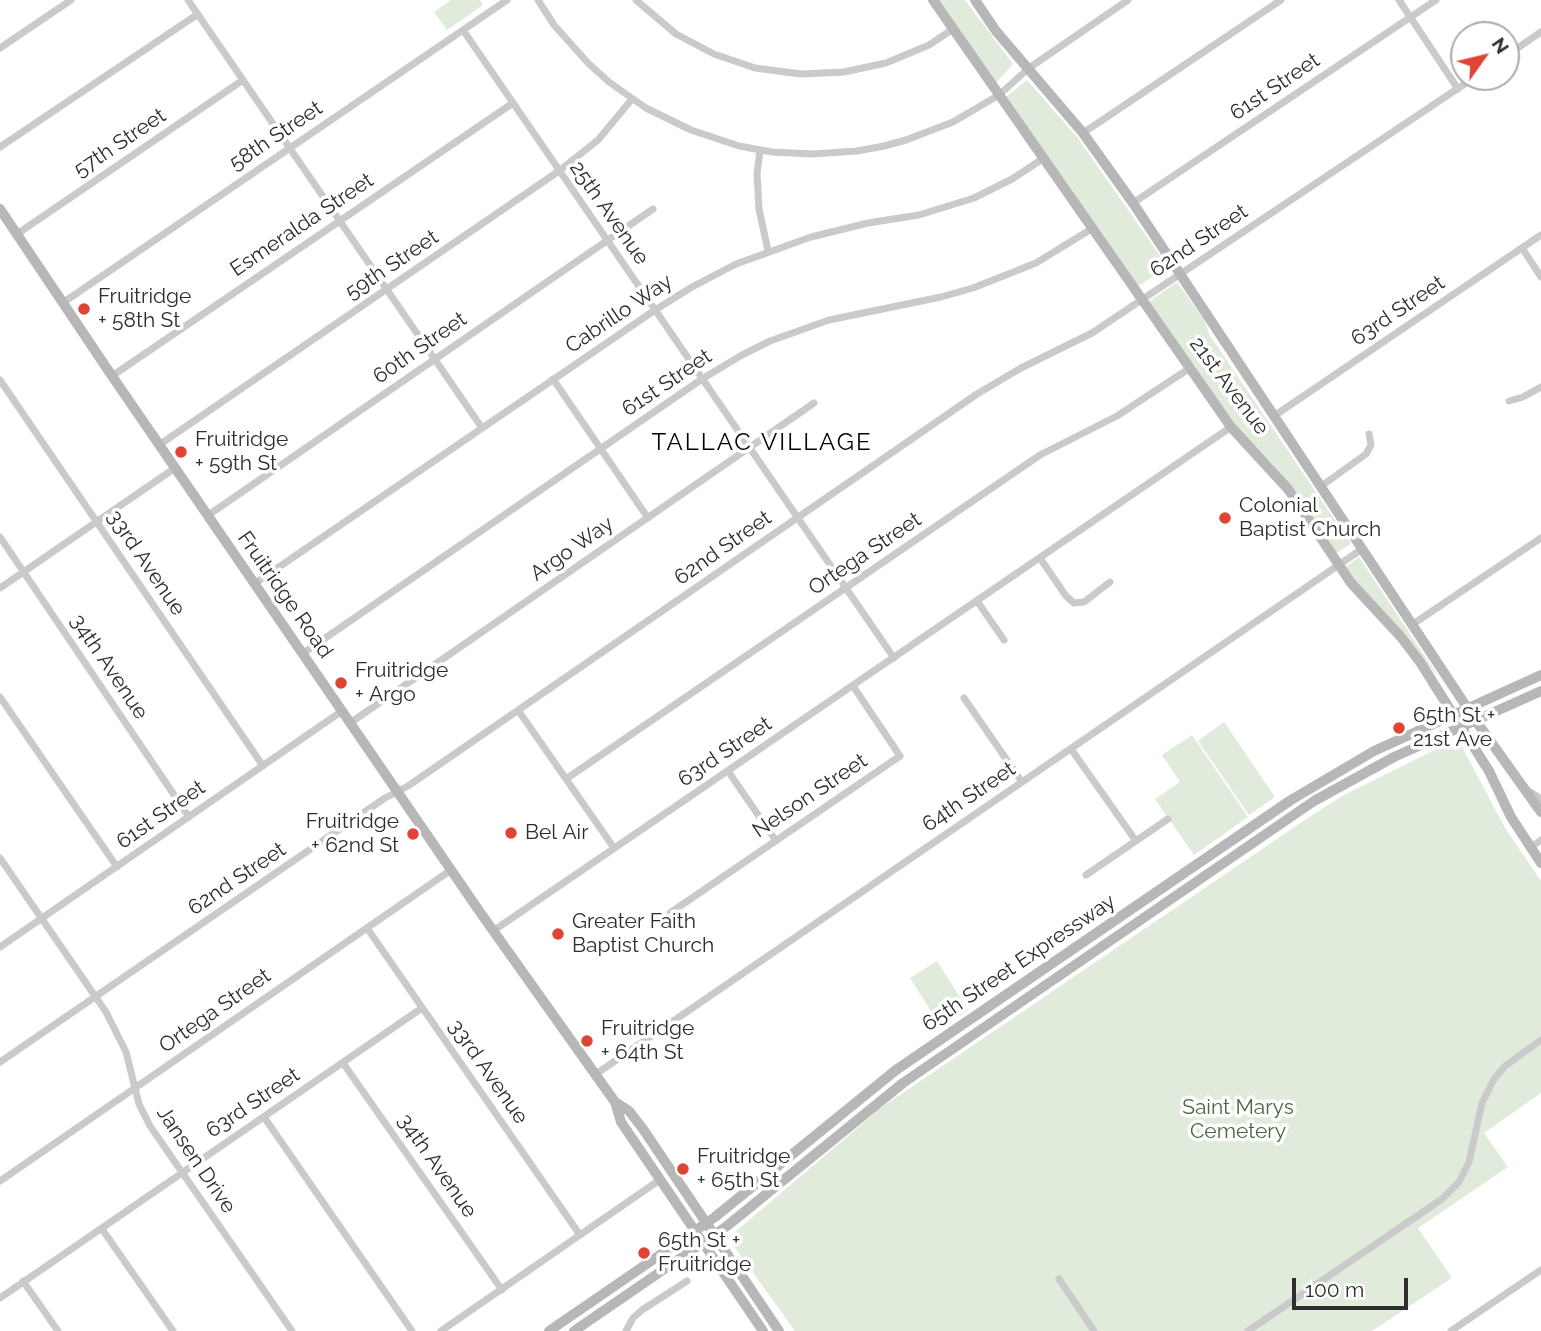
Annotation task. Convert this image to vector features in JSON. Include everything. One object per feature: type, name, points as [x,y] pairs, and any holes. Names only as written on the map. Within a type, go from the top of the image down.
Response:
[{"type":"main road","name":"21st Avenue","points":[[933,0],[1231,427],[1288,488],[1339,566],[1365,600],[1401,636],[1420,662],[1489,771],[1511,817],[1541,863]]},
{"type":"main road","name":"21st Avenue","points":[[977,1],[996,32],[1083,133],[1133,203],[1476,721],[1541,812]]},
{"type":"main road","name":"Fruitridge Road","points":[[0,209],[397,792],[596,1074],[615,1102],[621,1122],[763,1331]]},
{"type":"main road","name":"65th Street Expressway","points":[[549,1331],[707,1223],[896,1070],[1280,808],[1374,751],[1541,675]]},
{"type":"main road","name":"65th Street Expressway","points":[[574,1331],[715,1234],[903,1083],[1303,809],[1384,762],[1541,691]]},
{"type":"main road","name":"Fruitridge Road","points":[[615,1102],[629,1111],[779,1331]]},
{"type":"street","points":[[0,48],[71,0]]},
{"type":"street","points":[[188,0],[482,428]]},
{"type":"street","name":"58th Street","points":[[64,302],[507,0]]},
{"type":"street","points":[[538,0],[554,25],[582,56],[609,82],[632,99],[712,138],[760,150],[795,154],[834,153],[884,146],[953,122],[999,95],[1029,68],[1128,0]]},
{"type":"street","points":[[636,0],[676,34],[714,54],[755,68],[801,74],[844,72],[886,63],[929,45],[953,29]]},
{"type":"street","points":[[1083,133],[1281,0]]},
{"type":"street","points":[[1399,0],[1450,77]]},
{"type":"street","name":"61st Street","points":[[1133,203],[1436,0]]},
{"type":"street","points":[[0,147],[198,13]]},
{"type":"street","name":"25th Avenue","points":[[463,30],[894,658]]},
{"type":"street","points":[[1520,46],[1541,32]]},
{"type":"street","name":"57th Street","points":[[17,234],[243,80]]},
{"type":"street","name":"62nd Street","points":[[0,1062],[998,381],[1092,333],[1455,91]]},
{"type":"street","name":"59th Street","points":[[159,445],[559,171],[598,140],[632,99]]},
{"type":"street","name":"Esmeralda Street","points":[[112,376],[513,103]]},
{"type":"street","points":[[760,150],[757,191],[768,251]]},
{"type":"street","name":"Cabrillo Way","points":[[254,584],[654,310],[718,273],[768,251],[839,229],[919,215],[955,205],[994,189],[1044,158]]},
{"type":"street","name":"60th Street","points":[[208,516],[653,209]]},
{"type":"street","name":"61st Street","points":[[302,654],[702,379],[742,355],[799,330],[860,312],[940,297],[1005,276],[1066,247],[1093,228]]},
{"type":"street","name":"63rd Street","points":[[1274,416],[1541,235]]},
{"type":"street","points":[[1522,248],[1541,277]]},
{"type":"street","name":"Ortega Street","points":[[566,779],[1040,456],[1117,416],[1190,368]]},
{"type":"street","points":[[554,379],[648,518]]},
{"type":"street","name":"33rd Avenue","points":[[0,380],[263,766]]},
{"type":"street","points":[[1509,401],[1541,387]]},
{"type":"street","name":"Argo Way","points":[[350,723],[814,404]]},
{"type":"street","name":"63rd Street","points":[[493,931],[1231,427]]},
{"type":"street","points":[[1320,487],[1366,454],[1371,445],[1369,434]]},
{"type":"street","points":[[0,588],[175,468]]},
{"type":"street","name":"34th Avenue","points":[[0,537],[189,817]]},
{"type":"street","points":[[1413,625],[1541,538]]},
{"type":"street","name":"64th Street","points":[[596,1074],[1362,549]]},
{"type":"street","points":[[1040,558],[1066,596],[1074,603],[1084,602],[1110,582]]},
{"type":"street","points":[[977,601],[1004,640]]},
{"type":"street","name":"Nelson Street","points":[[670,913],[900,756],[853,686]]},
{"type":"street","points":[[0,697],[117,867]]},
{"type":"street","points":[[964,698],[1023,782]]},
{"type":"street","points":[[517,710],[614,849]]},
{"type":"street","name":"61st Street","points":[[0,947],[342,711]]},
{"type":"street","points":[[1071,749],[1136,841]]},
{"type":"street","points":[[728,771],[776,841]]},
{"type":"street","points":[[1524,787],[1541,799]]},
{"type":"street","points":[[1086,875],[1168,819]]},
{"type":"street","points":[[1531,848],[1541,840]]},
{"type":"street","name":"Jansen Drive","points":[[0,858],[96,997],[118,1034],[144,1116],[292,1331]]},
{"type":"street","name":"Ortega Street","points":[[0,1181],[451,870]]},
{"type":"street","name":"33rd Avenue","points":[[367,928],[580,1235]]},
{"type":"street","name":"63rd Street","points":[[0,1298],[422,1008]]},
{"type":"street","points":[[1248,1331],[1448,1194],[1459,1182],[1469,1163],[1482,1103],[1494,1079],[1505,1066],[1541,1040]]},
{"type":"street","name":"34th Avenue","points":[[343,1063],[502,1290]]},
{"type":"street","points":[[264,1117],[412,1331]]},
{"type":"street","points":[[441,1331],[661,1179]]},
{"type":"street","points":[[102,1229],[173,1331]]},
{"type":"street","points":[[1451,1331],[1541,1270]]},
{"type":"street","points":[[1059,1279],[1094,1331]]},
{"type":"street","points":[[23,1281],[58,1331]]},
{"type":"street","points":[[617,1331],[625,1331],[642,1310],[687,1281]]},
{"type":"green space","points":[[451,0],[480,0],[483,5],[447,30],[434,12]]},
{"type":"green space","points":[[938,0],[965,0],[1013,64],[995,84]]},
{"type":"green space","points":[[1027,80],[1077,137],[1168,267],[1138,286],[1006,97]]},
{"type":"green space","points":[[1177,282],[1205,321],[1209,334],[1351,544],[1336,553],[1291,487],[1269,460],[1234,426],[1147,303]]},
{"type":"green space","points":[[1359,557],[1440,679],[1344,568]]},
{"type":"green space","points":[[1224,722],[1275,797],[1249,815],[1198,741]]},
{"type":"green space","points":[[1192,735],[1248,817],[1194,855],[1155,799],[1180,782],[1162,755]]},
{"type":"green space","name":"Saint Marys Cemetery","points":[[1453,741],[1461,745],[1505,828],[1541,881],[1541,1093],[1484,1133],[1508,1167],[1418,1228],[1452,1278],[1372,1331],[795,1331],[728,1238],[882,1107],[1342,796]]},
{"type":"green space","points":[[937,961],[968,1010],[941,1027],[910,978]]},
{"type":"place","name":"Fruitridge + 58th St","points":[[84,309]]},
{"type":"place","name":"Fruitridge + 59th St","points":[[181,452]]},
{"type":"place","name":"Colonial Baptist Church","points":[[1225,518]]},
{"type":"place","name":"Fruitridge + Argo","points":[[341,683]]},
{"type":"place","name":"65th St + 21st Ave","points":[[1399,728]]},
{"type":"place","name":"Bel Air","points":[[511,833]]},
{"type":"place","name":"Fruitridge + 62nd St","points":[[413,834]]},
{"type":"place","name":"Greater Faith Baptist Church","points":[[558,934]]},
{"type":"place","name":"Fruitridge + 64th St","points":[[587,1041]]},
{"type":"place","name":"Fruitridge + 65th St","points":[[683,1169]]},
{"type":"place","name":"65th St + Fruitridge","points":[[644,1253]]},
{"type":"district","name":"TALLAC VILLAGE","points":[[762,443]]}]
